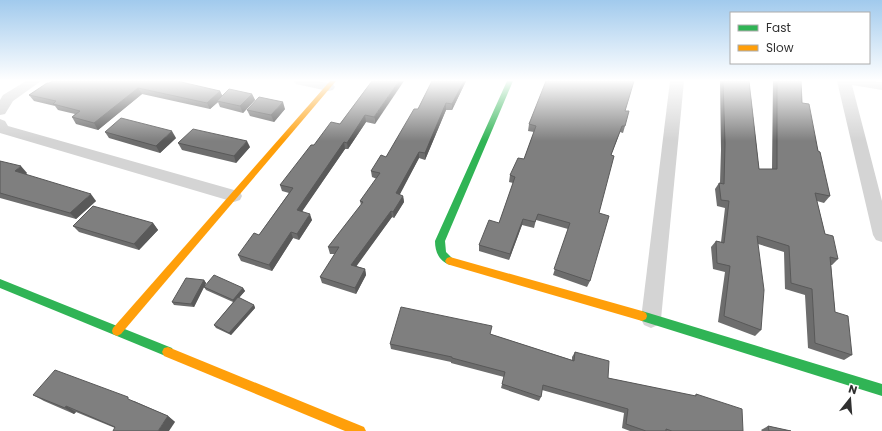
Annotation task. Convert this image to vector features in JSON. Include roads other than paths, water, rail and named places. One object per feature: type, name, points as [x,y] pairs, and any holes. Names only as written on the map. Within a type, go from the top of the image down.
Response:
[{"type":"street","points":[[0,111],[6,101]]},
{"type":"street","points":[[117,331],[316,101]]},
{"type":"street","points":[[501,101],[440,242],[441,252],[448,260],[651,319],[882,390]]},
{"type":"street","points":[[651,319],[675,101]]},
{"type":"street","points":[[849,101],[882,235]]},
{"type":"street","points":[[0,124],[3,129],[234,196]]},
{"type":"street","points":[[0,283],[360,431]]}]
